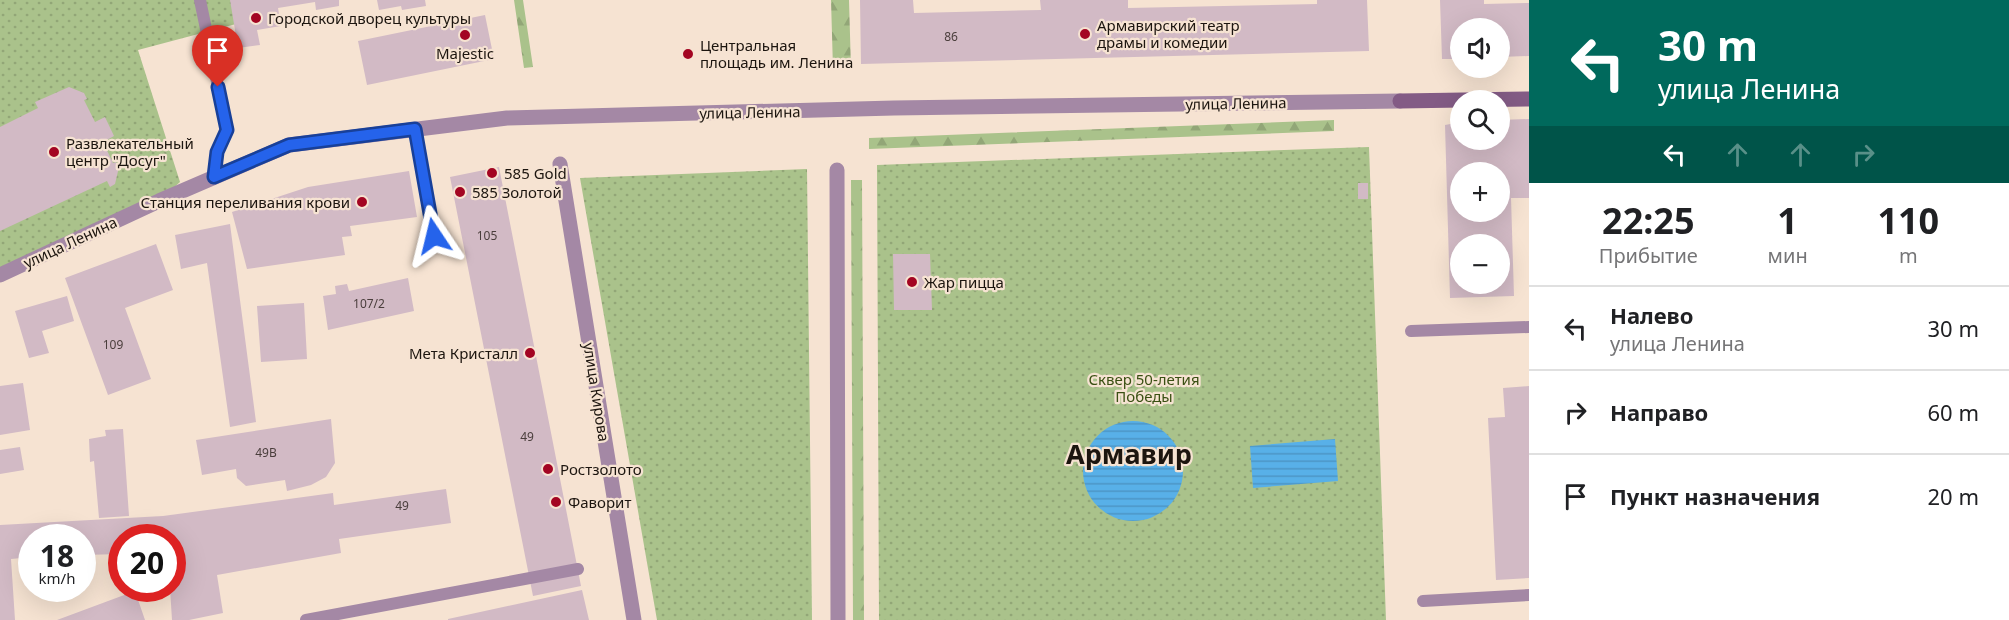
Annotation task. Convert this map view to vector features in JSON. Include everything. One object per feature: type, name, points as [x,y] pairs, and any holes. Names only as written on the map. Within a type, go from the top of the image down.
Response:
[{"type":"street","name":"улица Ленина","points":[[0,275],[289,145],[507,118],[894,108],[1529,99]]},
{"type":"street","name":"улица Кирова","points":[[560,164],[634,620]]},
{"type":"street","points":[[837,170],[838,620]]},
{"type":"lane","points":[[200,0],[227,130],[217,152],[214,177]]},
{"type":"lane","points":[[415,129],[434,236]]},
{"type":"lane","points":[[1411,331],[1529,327]]},
{"type":"lane","points":[[306,620],[578,569]]},
{"type":"lane","points":[[1423,601],[1529,595]]},
{"type":"green space","points":[[0,0],[231,0],[236,24],[138,50],[180,182],[159,201],[0,275]]},
{"type":"green space","points":[[514,0],[523,0],[533,67],[524,68]]},
{"type":"green space","points":[[831,0],[849,0],[851,69],[833,69]]},
{"type":"green space","points":[[1334,120],[1334,131],[869,149],[869,138]]},
{"type":"green space","name":"Сквер 50-летия Победы","points":[[1369,147],[1386,620],[879,620],[877,165]]},
{"type":"green space","points":[[807,169],[812,620],[657,620],[580,178]]},
{"type":"green space","points":[[851,180],[862,180],[864,620],[853,620]]},
{"type":"water","points":[[1133,421],[1152,425],[1169,435],[1179,452],[1183,471],[1179,490],[1169,507],[1152,517],[1133,521],[1114,517],[1097,507],[1087,490],[1083,471],[1087,452],[1097,435],[1114,425]]},
{"type":"water","points":[[1335,439],[1338,481],[1253,488],[1250,446]]},
{"type":"building","name":"Городской дворец культуры","points":[[230,0],[339,0],[339,6],[316,10],[315,2],[278,8],[281,26],[257,30],[260,45],[238,48]]},
{"type":"building","name":"Городской дворец культуры","points":[[377,0],[425,0],[426,6],[402,10],[401,6],[379,10]]},
{"type":"building","points":[[860,0],[913,0],[914,13],[1041,10],[1040,0],[1128,0],[1128,8],[1317,4],[1317,0],[1367,0],[1369,51],[861,64]]},
{"type":"building","points":[[1440,0],[1484,0],[1484,4],[1529,3],[1529,56],[1510,57],[1510,18],[1450,18],[1450,59],[1442,59]]},
{"type":"building","points":[[485,15],[494,59],[367,85],[358,41]]},
{"type":"building","name":"Развлекательный центр \"Досуг\"","points":[[69,87],[84,93],[87,99],[84,100],[95,122],[105,117],[114,136],[103,142],[113,163],[116,162],[119,167],[115,184],[110,187],[107,181],[0,231],[0,127],[38,108],[35,102]]},
{"type":"building","points":[[1529,119],[1529,198],[1511,198],[1514,296],[1450,298],[1445,125],[1450,124],[1450,150],[1510,150],[1510,120]]},
{"type":"building","points":[[499,167],[581,586],[533,596],[450,177]]},
{"type":"building","points":[[409,171],[417,217],[350,226],[352,236],[342,237],[345,255],[247,269],[232,212],[308,187]]},
{"type":"building","points":[[1358,183],[1368,183],[1368,199],[1358,199]]},
{"type":"building","points":[[230,224],[256,422],[230,427],[207,263],[181,269],[175,235]]},
{"type":"building","points":[[156,244],[173,290],[125,308],[151,379],[108,395],[65,278]]},
{"type":"building","name":"Жар пицца","points":[[893,254],[930,254],[932,310],[894,310]]},
{"type":"building","points":[[408,278],[414,311],[328,330],[323,296],[336,294],[335,286],[347,284],[349,291]]},
{"type":"building","points":[[67,296],[74,321],[42,331],[49,353],[29,358],[15,311]]},
{"type":"building","points":[[304,303],[307,359],[261,362],[257,306]]},
{"type":"building","points":[[23,383],[30,430],[0,435],[0,386]]},
{"type":"building","points":[[1529,386],[1529,578],[1496,580],[1488,418],[1505,417],[1503,388]]},
{"type":"building","points":[[331,419],[335,463],[326,477],[311,485],[287,491],[285,480],[246,486],[237,478],[236,469],[202,475],[196,440]]},
{"type":"building","points":[[123,429],[129,516],[99,518],[94,461],[90,462],[89,439],[106,436],[105,430]]},
{"type":"building","points":[[20,447],[24,470],[0,474],[0,450]]},
{"type":"building","points":[[446,489],[451,523],[339,539],[341,553],[217,575],[223,613],[189,620],[172,620],[171,602],[186,602],[186,524],[108,524],[108,554],[96,555],[96,524],[18,524],[163,516],[333,493],[334,505]]},
{"type":"building","points":[[18,524],[18,558],[11,559],[15,620],[0,620],[0,525]]},
{"type":"building","points":[[582,590],[589,620],[448,620],[448,619]]},
{"type":"building","points":[[108,601],[139,602],[145,620],[57,620]]},
{"type":"place","name":"Городской дворец культуры","points":[[256,18]]},
{"type":"place","name":"Армавирский театр драмы и комедии","points":[[1085,34]]},
{"type":"place","name":"Majestic","points":[[465,35]]},
{"type":"place","name":"Центральная площадь им. Ленина","points":[[688,54]]},
{"type":"place","name":"Развлекательный центр \"Досуг\"","points":[[54,152]]},
{"type":"place","name":"585 Gold","points":[[492,173]]},
{"type":"place","name":"585 Золотой","points":[[460,192]]},
{"type":"place","name":"Cтанция переливания крови","points":[[362,202]]},
{"type":"place","name":"Жар пицца","points":[[912,282]]},
{"type":"place","name":"Мета Кристалл","points":[[530,353]]},
{"type":"place","name":"Ростзолото","points":[[548,469]]},
{"type":"place","name":"Фаворит","points":[[556,502]]},
{"type":"district","name":"Армавир","points":[[1129,453]]},
{"type":"route","points":[[218,87],[227,130],[217,152],[214,177],[289,145],[415,129],[434,236]]}]
